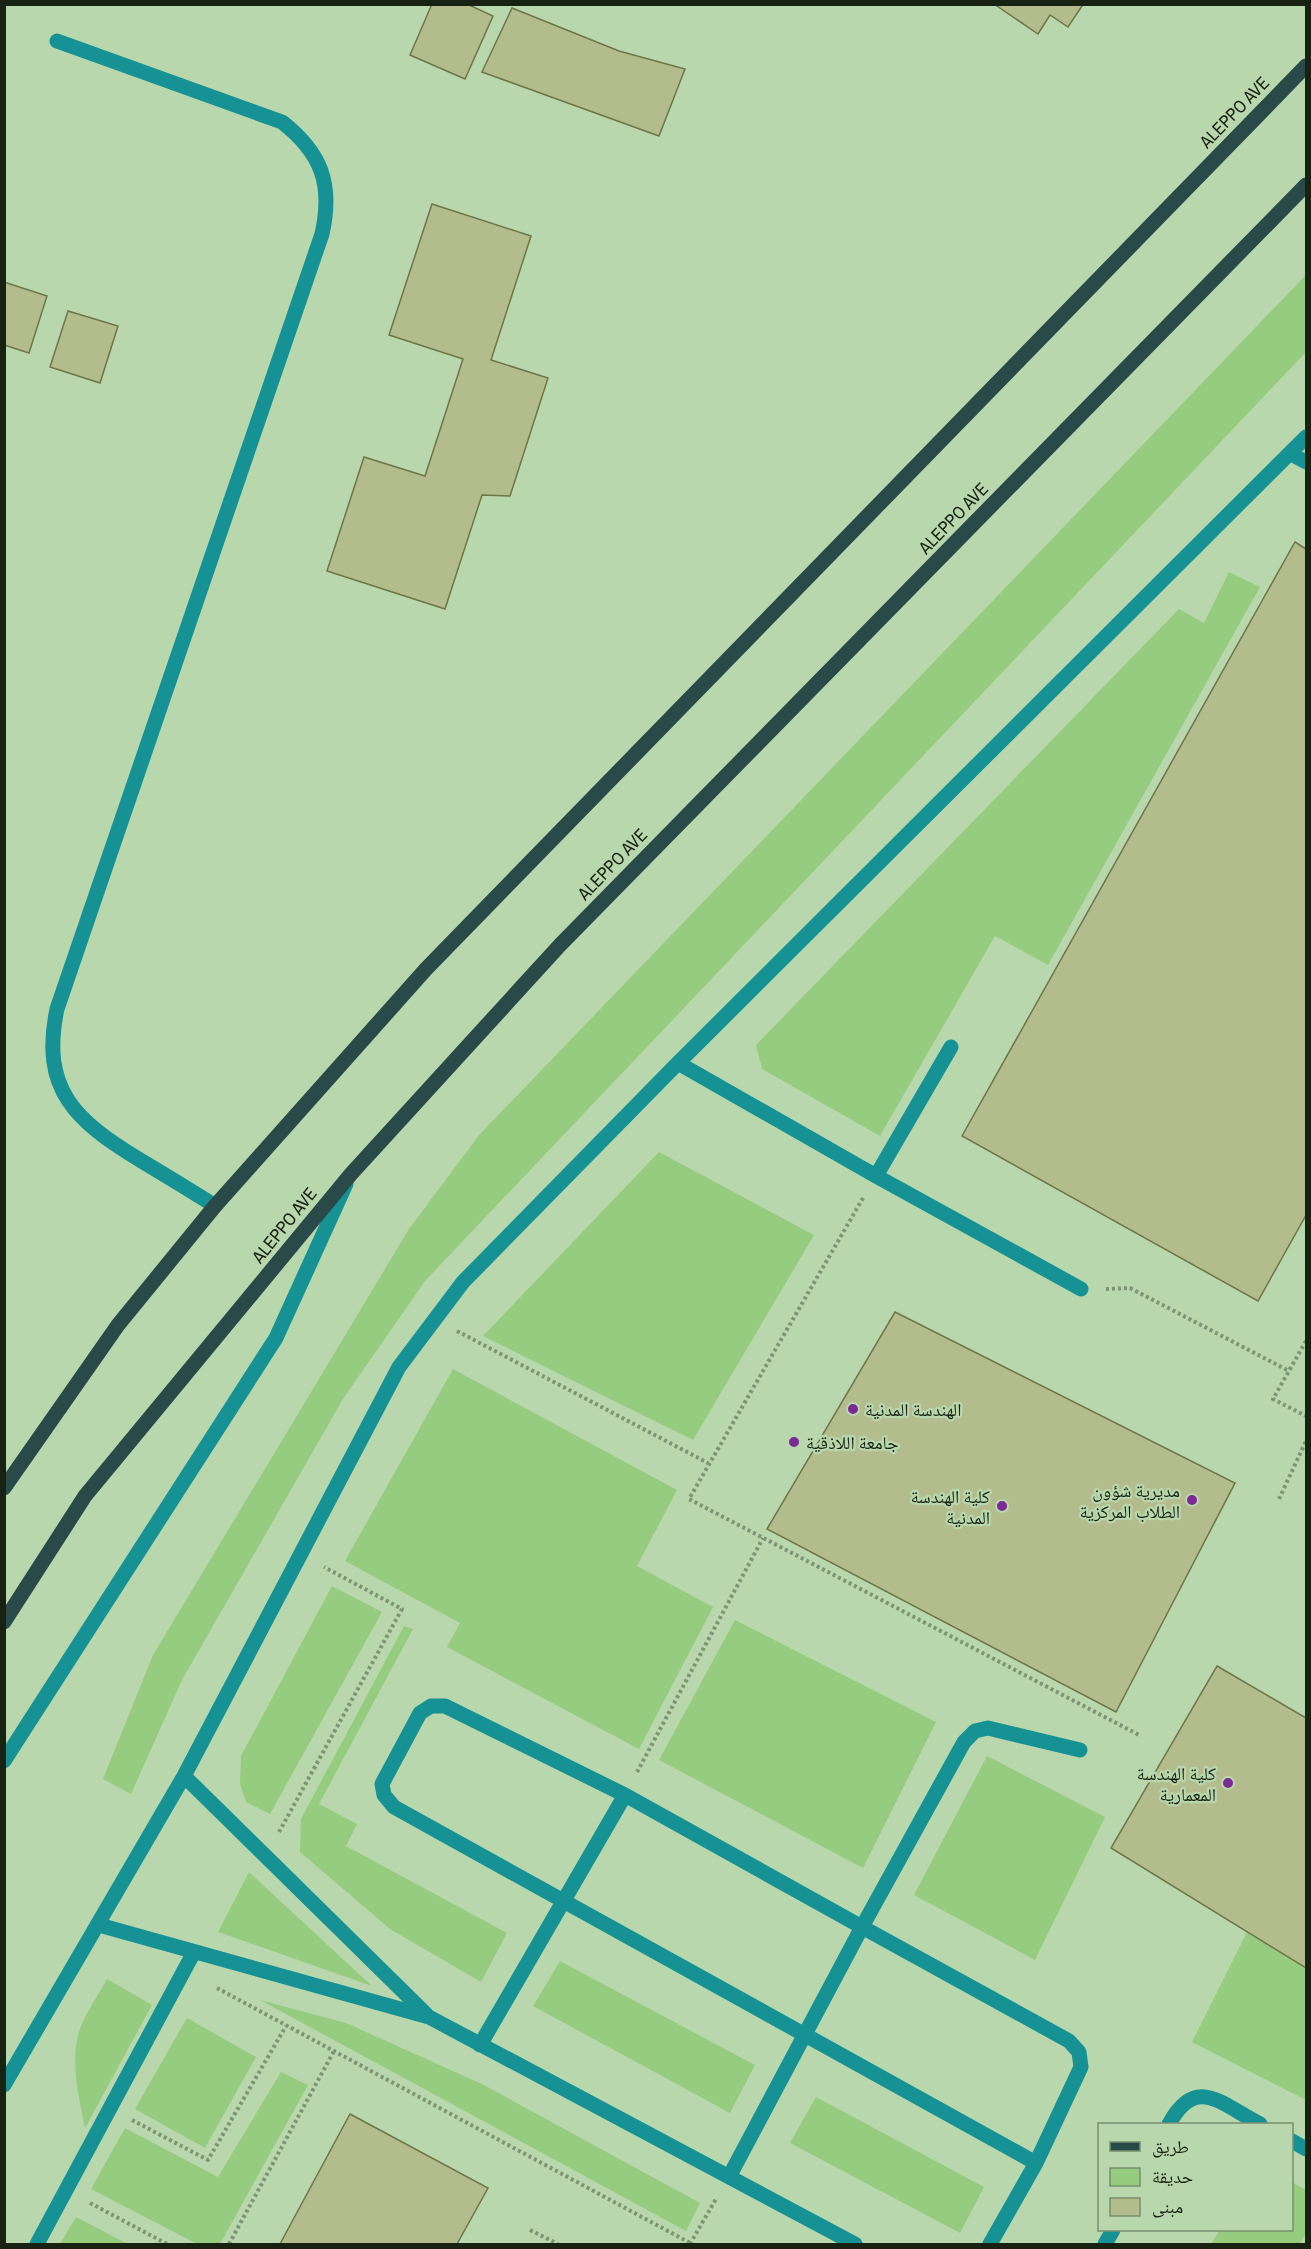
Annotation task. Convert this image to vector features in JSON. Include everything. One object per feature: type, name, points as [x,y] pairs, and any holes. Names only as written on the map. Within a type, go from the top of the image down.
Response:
[{"type":"main road","name":"ALEPPO AVE","points":[[4,1488],[118,1325],[215,1206],[426,969],[1306,66]]},
{"type":"main road","name":"ALEPPO AVE","points":[[4,1622],[85,1496],[351,1174],[560,945],[1306,185]]},
{"type":"street","points":[[57,41],[282,122],[299,135],[312,152],[322,171],[326,192],[326,214],[322,234],[57,1009],[52,1033],[53,1058],[59,1082],[70,1104],[86,1124],[106,1139],[215,1206]]},
{"type":"street","points":[[4,2085],[184,1776],[399,1367],[463,1282],[678,1063],[1306,438]]},
{"type":"street","points":[[1291,454],[1306,462]]},
{"type":"street","points":[[876,1176],[951,1047]]},
{"type":"street","points":[[678,1063],[1081,1289]]},
{"type":"street","points":[[4,1761],[276,1338],[351,1174]]},
{"type":"street","points":[[990,2244],[1036,2163],[1081,2067],[1079,2052],[1069,2041],[625,1795],[445,1706],[431,1706],[420,1713],[382,1784],[384,1795],[394,1807],[803,2036],[1036,2163]]},
{"type":"street","points":[[729,2177],[803,2036],[964,1742],[975,1731],[988,1728],[1080,1750]]},
{"type":"street","points":[[184,1776],[429,2017]]},
{"type":"street","points":[[480,2045],[561,1901],[625,1795]]},
{"type":"street","points":[[99,1925],[429,2017],[855,2244]]},
{"type":"street","points":[[37,2244],[194,1952]]},
{"type":"street","points":[[1170,2123],[1179,2106],[1194,2096],[1208,2097],[1258,2123]]},
{"type":"path","points":[[876,1176],[689,1499],[1139,1735]]},
{"type":"path","points":[[1081,1289],[1130,1288],[1289,1371]]},
{"type":"path","points":[[435,1320],[708,1463]]},
{"type":"path","points":[[1306,1341],[1273,1399],[1306,1416]]},
{"type":"path","points":[[1279,1499],[1306,1441]]},
{"type":"path","points":[[625,1795],[764,1538]]},
{"type":"path","points":[[266,1856],[402,1609],[301,1555]]},
{"type":"path","points":[[184,1971],[691,2244],[729,2177]]},
{"type":"path","points":[[110,2109],[208,2160],[286,2025]]},
{"type":"path","points":[[229,2244],[334,2051]]},
{"type":"path","points":[[65,2190],[167,2244]]},
{"type":"path","points":[[530,2230],[558,2244]]},
{"type":"green space","points":[[1306,275],[1306,352],[425,1281],[343,1399],[182,1680],[131,1794],[103,1779],[153,1655],[409,1229],[480,1134]]},
{"type":"green space","points":[[1229,572],[1260,587],[1048,965],[995,936],[880,1136],[762,1069],[756,1045],[1179,609],[1204,623]]},
{"type":"green space","points":[[659,1152],[814,1235],[693,1440],[483,1336]]},
{"type":"green space","points":[[453,1369],[677,1490],[637,1566],[713,1607],[639,1749],[447,1647],[460,1623],[345,1561]]},
{"type":"green space","points":[[332,1586],[382,1612],[270,1814],[246,1802],[240,1784],[241,1756]]},
{"type":"green space","points":[[735,1620],[936,1722],[863,1868],[659,1760]]},
{"type":"green space","points":[[404,1626],[413,1629],[319,1804],[357,1824],[346,1846],[507,1933],[481,1982],[390,1929],[300,1852],[301,1819]]},
{"type":"green space","points":[[987,1756],[1105,1817],[1035,1960],[914,1895]]},
{"type":"green space","points":[[249,1872],[372,1986],[218,1932]]},
{"type":"green space","points":[[1247,1932],[1306,1968],[1306,2100],[1192,2042]]},
{"type":"green space","points":[[560,1961],[755,2065],[730,2113],[533,2006]]},
{"type":"green space","points":[[107,1979],[152,2005],[85,2128],[76,2074],[76,2047],[83,2021]]},
{"type":"green space","points":[[260,2000],[346,2023],[482,2084],[700,2203],[686,2231]]},
{"type":"green space","points":[[187,2018],[256,2057],[205,2148],[135,2109]]},
{"type":"green space","points":[[281,2072],[308,2085],[220,2244],[197,2244],[91,2189],[125,2128],[218,2177]]},
{"type":"green space","points":[[816,2097],[984,2187],[960,2233],[790,2143]]},
{"type":"green space","points":[[1293,2183],[1306,2190],[1306,2233],[1300,2244],[1211,2244],[1219,2231],[1293,2231]]},
{"type":"green space","points":[[76,2217],[128,2244],[60,2244]]},
{"type":"building","points":[[432,4],[467,4],[493,16],[465,79],[410,55]]},
{"type":"building","points":[[994,4],[1080,4],[1082,6],[1068,27],[1050,15],[1038,34]]},
{"type":"building","points":[[512,8],[619,51],[685,69],[659,136],[482,72]]},
{"type":"building","points":[[432,204],[531,236],[491,360],[548,378],[510,496],[482,495],[445,609],[327,571],[364,457],[425,476],[463,359],[389,335]]},
{"type":"building","points":[[4,282],[47,296],[29,353],[4,345]]},
{"type":"building","points":[[68,311],[118,326],[100,383],[50,367]]},
{"type":"building","points":[[1295,542],[1306,549],[1306,1215],[1258,1301],[962,1136]]},
{"type":"building","name":"كلية الهندسة المدنية","points":[[895,1312],[1235,1483],[1116,1712],[767,1529]]},
{"type":"building","name":"كلية الهندسة المعمارية","points":[[1217,1666],[1306,1718],[1306,1968],[1111,1848]]},
{"type":"building","points":[[350,2114],[488,2188],[457,2244],[280,2244]]},
{"type":"place","name":"الهندسة المدنية","points":[[853,1409]]},
{"type":"place","name":"جامعة اللاذقية","points":[[794,1442]]},
{"type":"place","name":"مديرية شؤون الطلاب المركزية","points":[[1192,1500]]},
{"type":"place","name":"كلية الهندسة المدنية","points":[[1002,1506]]},
{"type":"place","name":"كلية الهندسة المعمارية","points":[[1228,1783]]}]
